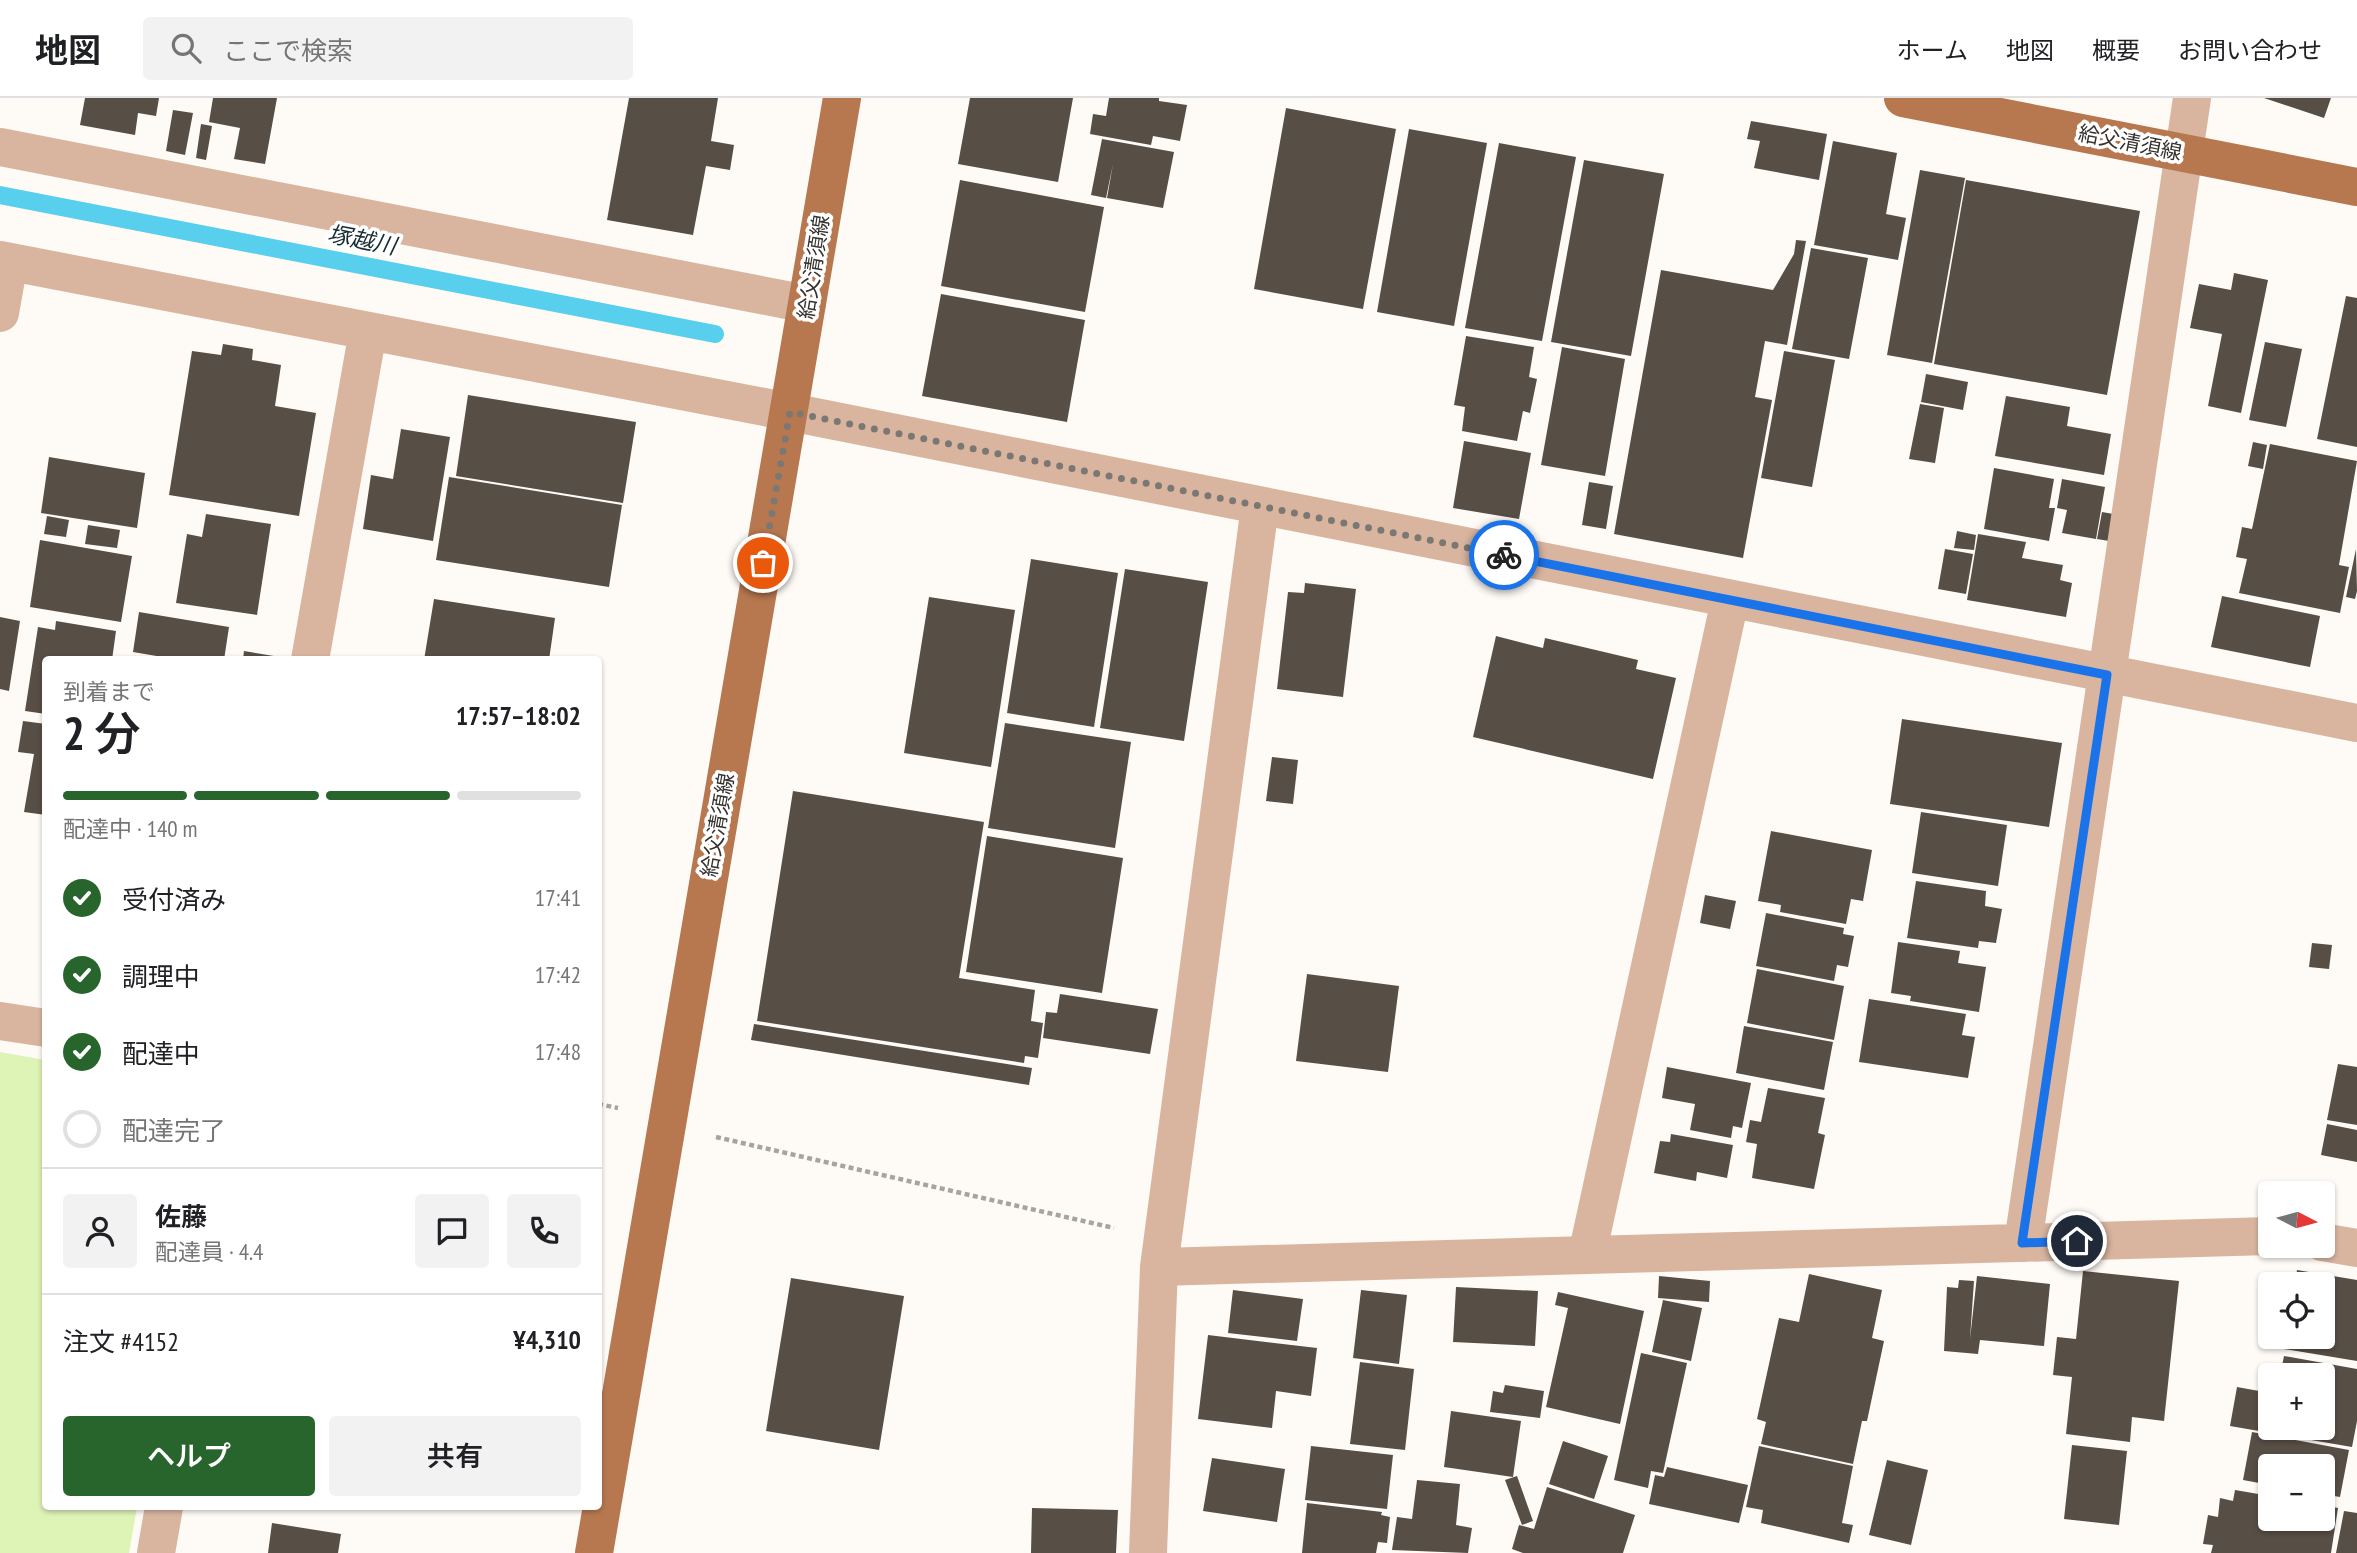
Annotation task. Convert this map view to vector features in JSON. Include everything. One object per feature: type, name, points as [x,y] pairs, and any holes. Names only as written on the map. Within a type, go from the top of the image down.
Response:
[{"type":"main road","name":"給父清須線","points":[[602,1506],[842,98]]},
{"type":"main road","name":"給父清須線","points":[[1903,98],[2357,187]]},
{"type":"main road","name":"給父清須線","points":[[594,1553],[601,1510]]},
{"type":"street","points":[[2022,1243],[2192,98]]},
{"type":"street","points":[[0,147],[807,304]]},
{"type":"street","points":[[0,313],[5,261],[790,412],[2357,723]]},
{"type":"street","points":[[311,656],[368,331]]},
{"type":"street","points":[[1148,1553],[1161,1253],[1260,506]]},
{"type":"street","points":[[1587,1255],[1730,600]]},
{"type":"street","points":[[0,1021],[42,1027]]},
{"type":"street","points":[[1161,1253],[1587,1255],[2258,1236]]},
{"type":"street","points":[[2335,1244],[2357,1248]]},
{"type":"street","points":[[156,1553],[163,1510]]},
{"type":"path","points":[[667,1126],[1161,1253]]},
{"type":"green space","points":[[0,1052],[42,1059],[42,1510],[136,1510],[129,1553],[0,1553]]},
{"type":"building","points":[[85,98],[159,98],[156,116],[138,113],[135,135],[80,125]]},
{"type":"building","points":[[213,98],[277,98],[265,164],[234,159],[240,128],[209,122]]},
{"type":"building","points":[[629,98],[718,98],[711,141],[734,145],[730,170],[706,166],[693,235],[607,220]]},
{"type":"building","points":[[970,98],[1073,98],[1058,182],[958,164]]},
{"type":"building","points":[[1109,98],[1159,98],[1159,101],[1187,105],[1180,141],[1153,136],[1151,145],[1090,134],[1093,114],[1106,116]]},
{"type":"building","points":[[2264,98],[2331,98],[2324,118]]},
{"type":"building","points":[[1286,108],[1396,129],[1363,309],[1254,289]]},
{"type":"building","points":[[173,110],[193,113],[185,155],[166,151]]},
{"type":"building","points":[[1751,121],[1827,134],[1819,180],[1754,168],[1760,141],[1747,139]]},
{"type":"building","points":[[201,124],[212,126],[206,160],[196,158]]},
{"type":"building","points":[[1409,129],[1487,143],[1454,326],[1377,312]]},
{"type":"building","points":[[1102,139],[1174,152],[1163,208],[1107,198],[1113,164],[1106,198],[1091,195]]},
{"type":"building","points":[[1833,141],[1897,153],[1886,214],[1906,218],[1898,260],[1814,245]]},
{"type":"building","points":[[1499,143],[1576,157],[1542,341],[1465,328]]},
{"type":"building","points":[[1584,160],[1664,174],[1631,356],[1551,342]]},
{"type":"building","points":[[1920,170],[1965,178],[1932,363],[1887,355]]},
{"type":"building","points":[[960,180],[1104,207],[1085,312],[941,286]]},
{"type":"building","points":[[1966,180],[2140,211],[2107,395],[1934,364]]},
{"type":"building","points":[[1796,240],[1806,241],[1787,345],[1765,341],[1755,397],[1772,400],[1743,558],[1614,534],[1661,270],[1773,290],[1794,254]]},
{"type":"building","points":[[1811,248],[1868,258],[1849,359],[1792,349]]},
{"type":"building","points":[[2234,273],[2268,280],[2241,413],[2208,406],[2222,334],[2190,328],[2199,284],[2231,290]]},
{"type":"building","points":[[941,294],[1085,320],[1067,422],[922,396]]},
{"type":"building","points":[[2346,296],[2357,298],[2357,447],[2317,439]]},
{"type":"building","points":[[1466,336],[1534,347],[1529,377],[1537,379],[1530,413],[1523,411],[1517,441],[1462,431],[1465,407],[1454,405]]},
{"type":"building","points":[[2265,342],[2302,349],[2286,427],[2249,420]]},
{"type":"building","points":[[223,344],[253,349],[252,360],[281,365],[275,406],[316,413],[299,516],[169,495],[192,351],[221,355]]},
{"type":"building","points":[[1562,347],[1625,359],[1605,476],[1541,465]]},
{"type":"building","points":[[1784,351],[1835,360],[1812,487],[1761,478]]},
{"type":"building","points":[[1926,374],[1968,382],[1963,410],[1921,402]]},
{"type":"building","points":[[468,395],[636,422],[623,503],[456,476]]},
{"type":"building","points":[[2006,396],[2070,407],[2067,426],[2111,434],[2104,475],[1995,456]]},
{"type":"building","points":[[1920,404],[1944,408],[1935,463],[1909,459]]},
{"type":"building","points":[[401,429],[450,437],[433,541],[363,529],[371,475],[393,479]]},
{"type":"building","points":[[1464,441],[1531,453],[1519,519],[1453,508]]},
{"type":"building","points":[[2253,442],[2267,445],[2263,469],[2248,466]]},
{"type":"building","points":[[2270,444],[2357,461],[2339,565],[2349,567],[2340,613],[2239,593],[2247,559],[2236,557],[2242,527],[2252,529]]},
{"type":"building","points":[[49,457],[145,473],[137,528],[41,513]]},
{"type":"building","points":[[1994,468],[2054,479],[2049,508],[2055,508],[2049,541],[1984,529]]},
{"type":"building","points":[[449,477],[622,505],[609,587],[436,560]]},
{"type":"building","points":[[2062,479],[2105,487],[2096,539],[2062,533],[2067,510],[2057,508]]},
{"type":"building","points":[[1589,482],[1613,486],[1606,529],[1582,525]]},
{"type":"building","points":[[2102,512],[2119,515],[2115,542],[2097,539]]},
{"type":"building","points":[[206,514],[271,524],[257,615],[176,603],[187,534],[202,537]]},
{"type":"building","points":[[47,516],[69,520],[66,537],[44,534]]},
{"type":"building","points":[[88,525],[120,530],[117,548],[85,544]]},
{"type":"building","points":[[1957,531],[1976,535],[1974,550],[1954,548]]},
{"type":"building","points":[[1978,534],[2026,542],[2022,558],[2063,565],[2060,580],[2072,583],[2066,617],[1967,600]]},
{"type":"building","points":[[40,540],[132,556],[121,622],[30,607]]},
{"type":"building","points":[[1945,549],[1973,554],[1966,594],[1938,589]]},
{"type":"building","points":[[2356,549],[2357,591],[2355,599],[2346,597]]},
{"type":"building","points":[[1031,559],[1118,573],[1094,727],[1007,713]]},
{"type":"building","points":[[1125,569],[1208,582],[1184,741],[1100,728]]},
{"type":"building","points":[[1305,583],[1356,589],[1343,697],[1277,689],[1288,592],[1304,593]]},
{"type":"building","points":[[2222,596],[2320,616],[2310,667],[2211,647]]},
{"type":"building","points":[[929,597],[1015,610],[991,767],[904,753]]},
{"type":"building","points":[[434,599],[555,618],[550,656],[425,656]]},
{"type":"building","points":[[139,612],[229,627],[225,656],[156,656],[133,652]]},
{"type":"building","points":[[0,617],[20,621],[9,691],[0,689]]},
{"type":"building","points":[[56,621],[116,631],[113,656],[42,656],[42,713],[25,711],[38,627],[55,630]]},
{"type":"building","points":[[1496,636],[1543,648],[1545,638],[1638,660],[1636,669],[1676,678],[1653,779],[1473,737]]},
{"type":"building","points":[[244,651],[274,656],[243,656]]},
{"type":"building","points":[[1902,719],[2062,743],[2049,827],[1890,804]]},
{"type":"building","points":[[23,721],[42,723],[42,814],[24,812],[34,754],[18,752]]},
{"type":"building","points":[[1005,723],[1131,742],[1115,848],[988,828]]},
{"type":"building","points":[[1272,757],[1298,760],[1293,804],[1266,801]]},
{"type":"building","points":[[793,791],[984,822],[959,978],[1035,990],[1031,1021],[1043,1023],[1038,1058],[1025,1056],[1024,1063],[757,1021]]},
{"type":"building","points":[[1921,812],[2007,825],[1998,886],[1912,873]]},
{"type":"building","points":[[1771,831],[1872,850],[1863,901],[1851,899],[1846,924],[1780,912],[1781,905],[1758,901]]},
{"type":"building","points":[[987,836],[1123,858],[1102,993],[966,972]]},
{"type":"building","points":[[1916,881],[1986,891],[1985,906],[2002,909],[1996,943],[1979,941],[1978,948],[1907,938]]},
{"type":"building","points":[[1705,895],[1736,901],[1730,929],[1700,923]]},
{"type":"building","points":[[1766,913],[1844,928],[1843,934],[1854,936],[1848,967],[1837,965],[1834,981],[1756,966]]},
{"type":"building","points":[[1898,942],[1960,951],[1958,963],[1986,967],[1979,1012],[1910,1001],[1911,996],[1891,993]]},
{"type":"building","points":[[2312,943],[2332,945],[2329,969],[2309,967]]},
{"type":"building","points":[[1757,969],[1844,986],[1834,1040],[1747,1023]]},
{"type":"building","points":[[1307,974],[1399,986],[1388,1072],[1296,1061]]},
{"type":"building","points":[[1060,994],[1158,1009],[1150,1054],[1043,1038],[1046,1012],[1057,1013]]},
{"type":"building","points":[[1869,999],[1966,1014],[1962,1035],[1975,1037],[1968,1078],[1859,1062]]},
{"type":"building","points":[[754,1024],[1032,1068],[1029,1085],[751,1040]]},
{"type":"building","points":[[1744,1026],[1833,1042],[1824,1090],[1736,1073]]},
{"type":"building","points":[[2338,1064],[2357,1067],[2357,1125],[2327,1120]]},
{"type":"building","points":[[1667,1067],[1751,1083],[1742,1128],[1733,1126],[1731,1138],[1690,1130],[1695,1104],[1662,1098]]},
{"type":"building","points":[[1768,1088],[1825,1098],[1818,1133],[1825,1135],[1814,1189],[1752,1178],[1757,1144],[1746,1142],[1750,1120],[1761,1122]]},
{"type":"building","points":[[2327,1124],[2357,1130],[2357,1162],[2321,1155]]},
{"type":"building","points":[[1671,1134],[1733,1145],[1727,1178],[1697,1172],[1696,1181],[1654,1173],[1660,1141],[1670,1142]]},
{"type":"building","points":[[2083,1271],[2179,1281],[2164,1421],[2132,1417],[2130,1442],[2066,1434],[2072,1377],[2053,1375],[2057,1337],[2076,1339]]},
{"type":"building","points":[[1809,1274],[1882,1290],[1872,1338],[1884,1341],[1867,1421],[1862,1421],[1853,1464],[1761,1444],[1766,1422],[1757,1419],[1779,1318],[1799,1322]]},
{"type":"building","points":[[1659,1276],[1710,1281],[1709,1302],[1658,1298]]},
{"type":"building","points":[[1977,1276],[2050,1284],[2044,1346],[1980,1340],[1978,1354],[1944,1351],[1947,1287],[1958,1288],[1959,1280],[1974,1281],[1970,1339]]},
{"type":"building","points":[[2335,1276],[2357,1280],[2357,1361],[2284,1349],[2335,1349]]},
{"type":"building","points":[[791,1278],[904,1296],[879,1450],[766,1431]]},
{"type":"building","points":[[1456,1287],[1538,1291],[1535,1346],[1453,1342]]},
{"type":"building","points":[[1233,1290],[1303,1299],[1297,1341],[1228,1333]]},
{"type":"building","points":[[1361,1290],[1407,1295],[1399,1364],[1353,1358]]},
{"type":"building","points":[[1558,1292],[1644,1311],[1620,1424],[1546,1407],[1568,1308],[1555,1305]]},
{"type":"building","points":[[1663,1300],[1702,1308],[1691,1361],[1652,1352]]},
{"type":"building","points":[[1208,1335],[1317,1348],[1311,1396],[1276,1391],[1272,1428],[1198,1419]]},
{"type":"building","points":[[1641,1353],[1687,1363],[1663,1473],[1651,1471],[1648,1488],[1614,1480]]},
{"type":"building","points":[[2284,1356],[2323,1363],[2283,1363]]},
{"type":"building","points":[[1360,1362],[1414,1369],[1405,1450],[1350,1444]]},
{"type":"building","points":[[2335,1365],[2357,1369],[2357,1421],[2352,1447],[2311,1440],[2335,1440]]},
{"type":"building","points":[[1505,1385],[1544,1391],[1540,1418],[1490,1412],[1493,1391],[1503,1393]]},
{"type":"building","points":[[2237,1387],[2258,1391],[2258,1431],[2230,1426]]},
{"type":"building","points":[[1451,1411],[1521,1421],[1513,1477],[1444,1467]]},
{"type":"building","points":[[2252,1432],[2258,1433],[2258,1440],[2295,1440],[2349,1450],[2340,1497],[2335,1496],[2335,1454],[2258,1454],[2258,1483],[2243,1480]]},
{"type":"building","points":[[1563,1441],[1608,1456],[1594,1499],[1549,1484]]},
{"type":"building","points":[[2072,1445],[2127,1451],[2119,1525],[2064,1519]]},
{"type":"building","points":[[1311,1446],[1393,1455],[1387,1509],[1305,1500]]},
{"type":"building","points":[[1759,1446],[1853,1466],[1842,1523],[1853,1525],[1849,1543],[1761,1523],[1763,1510],[1746,1507]]},
{"type":"building","points":[[1212,1458],[1285,1469],[1277,1522],[1203,1511]]},
{"type":"building","points":[[1887,1460],[1928,1470],[1911,1545],[1869,1535]]},
{"type":"building","points":[[1667,1467],[1748,1485],[1739,1523],[1649,1504],[1655,1475],[1664,1477]]},
{"type":"building","points":[[1517,1476],[1533,1521],[1522,1525],[1505,1480]]},
{"type":"building","points":[[1417,1480],[1460,1484],[1456,1525],[1472,1528],[1468,1553],[1392,1550],[1397,1517],[1412,1519]]},
{"type":"building","points":[[1547,1487],[1635,1515],[1623,1553],[1523,1553],[1512,1549],[1519,1525],[1534,1529]]},
{"type":"building","points":[[2235,1490],[2258,1494],[2258,1531],[2334,1531],[2331,1553],[2211,1553],[2213,1545],[2203,1544],[2208,1515],[2218,1517],[2220,1498],[2233,1501]]},
{"type":"building","points":[[1307,1503],[1382,1512],[1381,1515],[1390,1517],[1387,1543],[1378,1542],[1376,1553],[1302,1553]]},
{"type":"building","points":[[1032,1508],[1118,1510],[1116,1553],[1031,1553]]},
{"type":"building","points":[[2344,1511],[2357,1513],[2357,1553],[2336,1553]]},
{"type":"building","points":[[272,1523],[341,1534],[338,1553],[268,1553]]},
{"type":"waterway","name":"塚越川","points":[[0,195],[715,334]]},
{"type":"way so far","points":[[763,563],[790,412],[1504,555]]},
{"type":"route","points":[[1504,555],[2107,675],[2022,1243],[2077,1241]]}]
